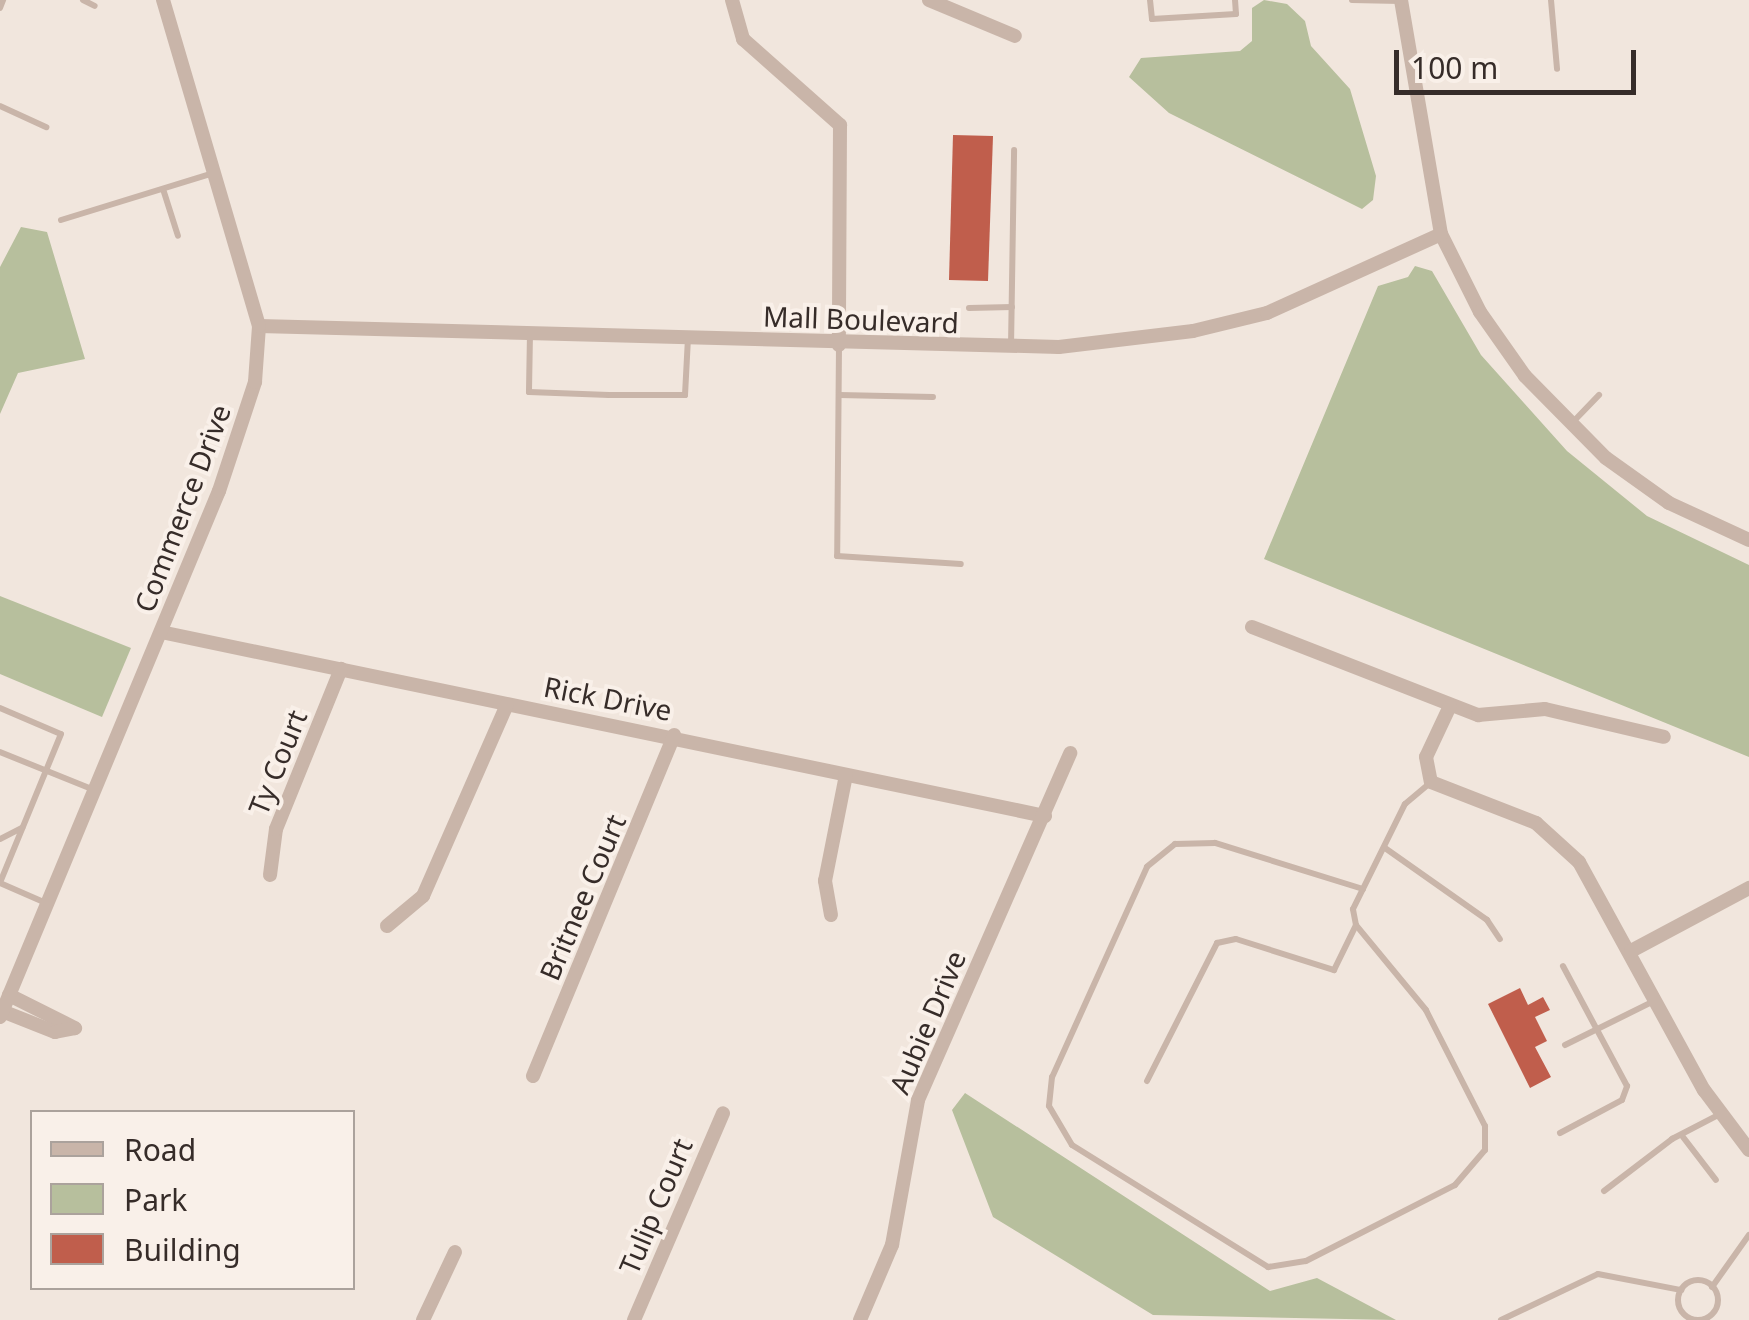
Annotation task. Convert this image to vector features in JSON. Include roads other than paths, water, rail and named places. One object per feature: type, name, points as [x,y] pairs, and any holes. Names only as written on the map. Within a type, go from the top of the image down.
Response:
[{"type":"street","name":"Commerce Drive","points":[[1,1014],[162,632],[246,419],[259,326],[163,0]]},
{"type":"street","points":[[732,0],[743,39],[840,125],[840,345]]},
{"type":"street","points":[[929,0],[1015,36]]},
{"type":"street","points":[[1401,1],[1441,234],[1480,312],[1571,424],[1669,503],[1749,540]]},
{"type":"street","name":"Mall Boulevard","points":[[259,326],[530,331],[840,345],[1011,348],[1116,343],[1267,312],[1441,234]]},
{"type":"street","points":[[1252,626],[1450,706],[1494,716],[1545,708],[1664,736]]},
{"type":"street","name":"Rick Drive","points":[[162,632],[507,705],[674,735],[1045,816]]},
{"type":"street","name":"Ty Court","points":[[270,875],[276,829],[341,669]]},
{"type":"street","points":[[387,926],[423,896],[507,705]]},
{"type":"street","points":[[1450,706],[1426,757],[1431,782],[1470,791],[1563,844],[1631,951],[1654,1000],[1721,1113],[1749,1150]]},
{"type":"street","name":"Britnee Court","points":[[533,1076],[674,735]]},
{"type":"street","name":"Aubie Drive","points":[[860,1320],[892,1245],[918,1100],[1070,753]]},
{"type":"street","points":[[830,915],[825,882],[846,775]]},
{"type":"street","points":[[1631,951],[1749,888]]},
{"type":"street","points":[[1,1014],[55,1032],[76,1028],[9,995]]},
{"type":"street","name":"Tulip Court","points":[[634,1320],[724,1113]]},
{"type":"street","points":[[424,1320],[456,1252]]},
{"type":"lane","points":[[0,8],[4,0]]},
{"type":"lane","points":[[82,0],[95,6]]},
{"type":"lane","points":[[1150,0],[1152,19],[1236,14],[1235,0]]},
{"type":"lane","points":[[1352,0],[1401,1]]},
{"type":"lane","points":[[1551,0],[1557,69]]},
{"type":"lane","points":[[0,106],[46,127]]},
{"type":"lane","points":[[1011,348],[1014,150]]},
{"type":"lane","points":[[61,220],[215,173]]},
{"type":"lane","points":[[162,189],[178,236]]},
{"type":"lane","points":[[968,308],[1012,307]]},
{"type":"lane","points":[[530,331],[529,392],[686,395],[688,337]]},
{"type":"lane","points":[[840,345],[837,556],[961,564]]},
{"type":"lane","points":[[838,395],[933,397]]},
{"type":"lane","points":[[1571,424],[1599,395]]},
{"type":"lane","points":[[0,708],[61,734],[0,883],[48,904]]},
{"type":"lane","points":[[0,752],[95,791]]},
{"type":"lane","points":[[1147,1081],[1217,943],[1236,938],[1334,970],[1356,925],[1363,889],[1405,804],[1431,782]]},
{"type":"lane","points":[[0,839],[23,827]]},
{"type":"lane","points":[[1356,925],[1426,1010],[1485,1126],[1485,1150],[1455,1185],[1306,1261],[1268,1267],[1072,1145],[1058,1129],[1049,1106],[1052,1077],[1158,855],[1175,844],[1216,844],[1363,889]]},
{"type":"lane","points":[[1385,848],[1488,920],[1500,939]]},
{"type":"lane","points":[[1560,1133],[1622,1100],[1627,1086],[1562,966]]},
{"type":"lane","points":[[1565,1045],[1654,1000]]},
{"type":"lane","points":[[1604,1191],[1721,1113]]},
{"type":"lane","points":[[1684,1137],[1716,1180]]},
{"type":"lane","points":[[1712,1287],[1749,1235]]},
{"type":"lane","points":[[1501,1320],[1598,1274],[1681,1290],[1696,1281],[1712,1287]]},
{"type":"lane","points":[[1681,1290],[1684,1314],[1703,1320],[1717,1306],[1712,1287]]}]
